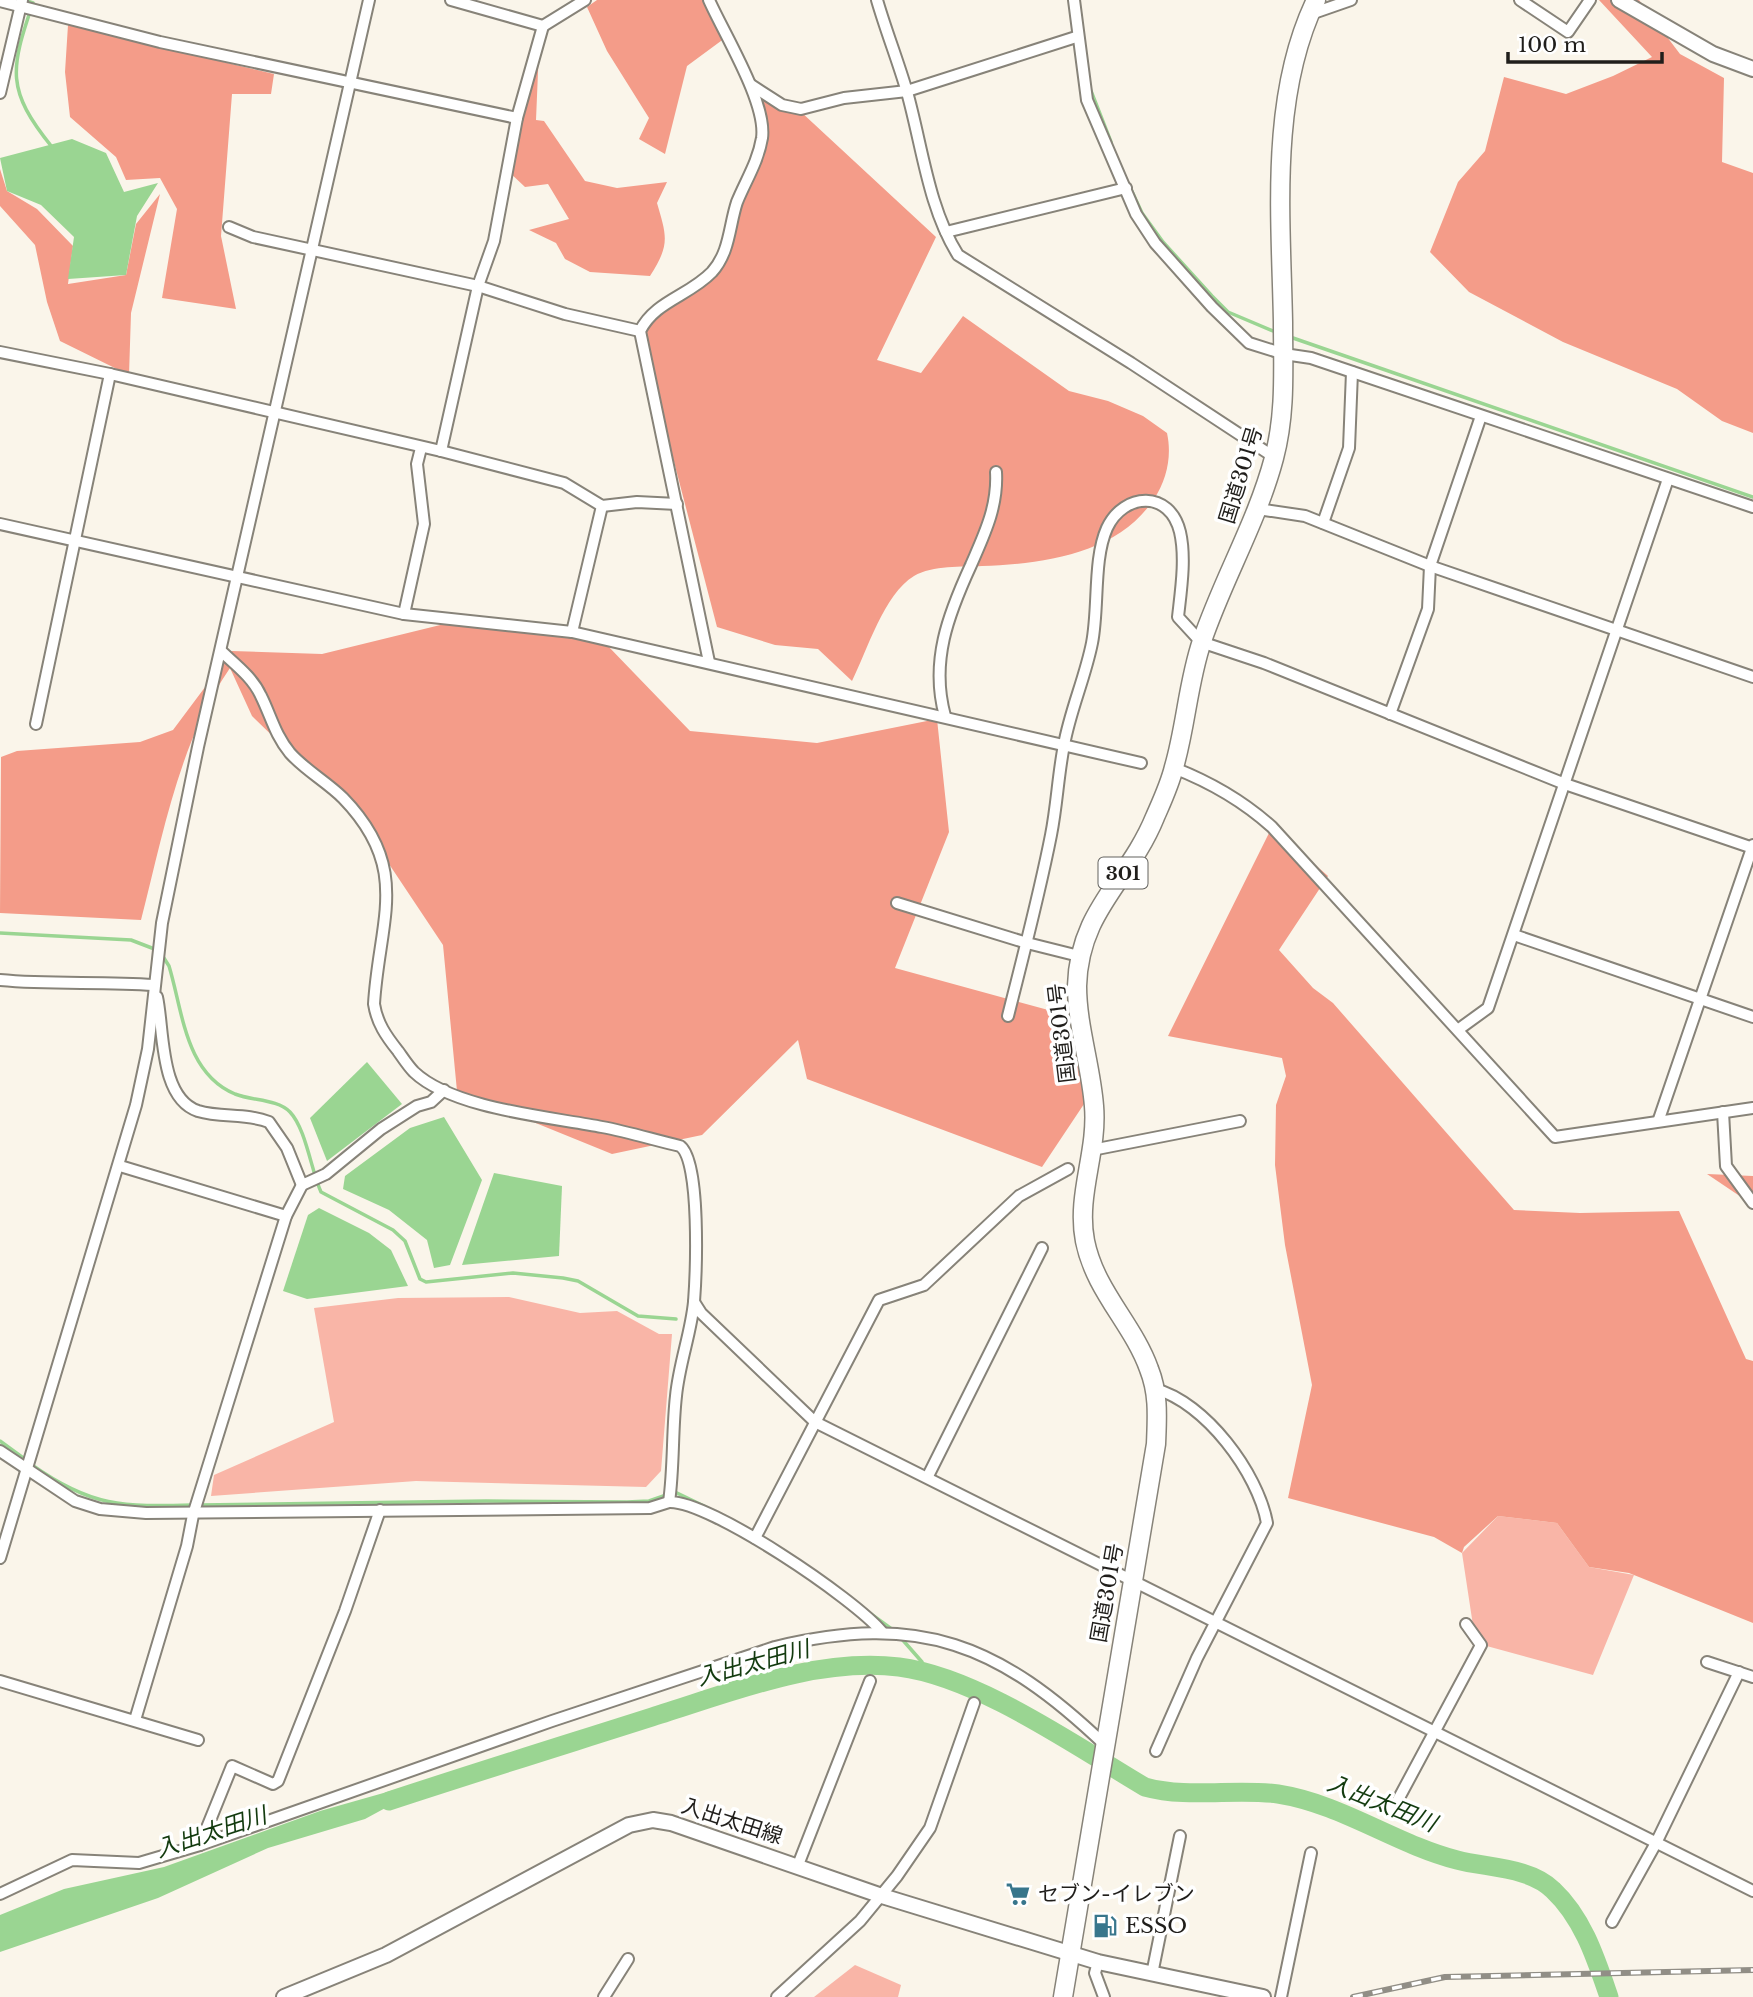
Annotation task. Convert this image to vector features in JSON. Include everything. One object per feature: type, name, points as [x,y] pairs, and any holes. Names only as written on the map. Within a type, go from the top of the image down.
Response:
[{"type":"highway","name":"国道301号","points":[[1063,1997],[1156,1444],[1155,1389],[1140,1347],[1104,1293],[1089,1257],[1082,1204],[1092,1150],[1095,1108],[1077,992],[1079,956],[1093,918],[1143,844],[1174,768],[1201,642],[1258,509],[1274,457],[1283,417],[1281,170],[1287,106],[1300,41],[1312,8]]},
{"type":"main road","points":[[1619,0],[1713,54],[1753,69]]},
{"type":"main road","name":"入出太田線","points":[[284,1997],[386,1955],[629,1825],[653,1820],[671,1823],[882,1896],[1098,1962],[1263,1997]]},
{"type":"street","points":[[0,1558],[120,1166],[148,1049],[162,923],[198,747],[222,652],[369,0]]},
{"type":"street","points":[[451,0],[543,26]]},
{"type":"street","points":[[441,451],[478,286],[494,241],[517,118],[543,26],[585,0]]},
{"type":"street","points":[[709,0],[751,85],[763,135],[758,158],[737,204],[723,256],[693,288],[648,315],[639,331],[709,662]]},
{"type":"street","points":[[877,0],[907,91],[946,232],[958,255],[973,267],[1131,363],[1274,457]]},
{"type":"street","points":[[1074,0],[1076,37],[1087,100],[1136,214],[1155,243],[1212,307],[1249,342],[1284,354],[1311,358],[1753,507]]},
{"type":"street","points":[[1312,8],[1351,0]]},
{"type":"street","points":[[1520,0],[1568,32],[1590,0]]},
{"type":"street","points":[[0,1],[26,4],[160,42],[517,118]]},
{"type":"street","points":[[0,93],[26,4]]},
{"type":"street","points":[[751,85],[782,106],[801,109],[844,98],[907,91],[1076,37]]},
{"type":"street","points":[[946,232],[1126,188]]},
{"type":"street","points":[[229,227],[253,237],[478,286],[565,314],[639,331]]},
{"type":"street","points":[[0,352],[110,374],[441,451],[564,483],[602,506],[637,502],[677,504]]},
{"type":"street","points":[[1323,523],[1349,448],[1352,372]]},
{"type":"street","points":[[36,724],[110,374]]},
{"type":"street","points":[[1390,714],[1428,609],[1430,566],[1481,415]]},
{"type":"street","points":[[404,614],[424,524],[417,464],[421,448]]},
{"type":"street","points":[[945,716],[937,689],[941,649],[958,593],[994,508],[996,472]]},
{"type":"street","points":[[1459,1030],[1488,1008],[1668,479]]},
{"type":"street","points":[[1008,1016],[1052,833],[1064,744],[1092,643],[1100,578],[1100,545],[1109,524],[1131,502],[1142,499],[1153,501],[1172,515],[1179,528],[1181,588],[1178,617],[1201,642],[1264,663],[1565,784],[1753,847],[1659,1119]]},
{"type":"street","points":[[572,632],[602,506]]},
{"type":"street","points":[[1258,509],[1305,516],[1430,566],[1753,677]]},
{"type":"street","points":[[0,524],[404,614],[572,632],[1141,762]]},
{"type":"street","points":[[222,652],[261,694],[272,725],[290,753],[343,799],[368,830],[381,856],[388,893],[375,989],[376,1020],[415,1073],[444,1090],[550,1120],[601,1126],[683,1147],[692,1167],[694,1302],[679,1363],[669,1502]]},
{"type":"street","points":[[1174,768],[1252,809],[1272,827],[1555,1137],[1659,1119],[1753,1108]]},
{"type":"street","points":[[897,903],[1079,956]]},
{"type":"street","points":[[1514,935],[1753,1017]]},
{"type":"street","points":[[0,980],[49,985],[108,982],[154,985]]},
{"type":"street","points":[[154,985],[165,1058],[182,1098],[196,1110],[269,1122],[287,1148],[302,1185]]},
{"type":"street","points":[[135,1720],[187,1546],[193,1515],[286,1216],[302,1185],[326,1174],[381,1129],[417,1106],[431,1102],[444,1090]]},
{"type":"street","points":[[1723,1112],[1726,1167],[1753,1203]]},
{"type":"street","points":[[1092,1150],[1240,1121]]},
{"type":"street","points":[[120,1166],[286,1216]]},
{"type":"street","points":[[755,1538],[879,1300],[924,1286],[1019,1196],[1068,1169]]},
{"type":"street","points":[[928,1476],[1042,1248]]},
{"type":"street","points":[[694,1302],[701,1313],[815,1422],[928,1476],[1753,1891]]},
{"type":"street","points":[[1155,1389],[1173,1394],[1225,1440],[1245,1470],[1267,1523],[1197,1658],[1156,1751]]},
{"type":"street","points":[[0,1451],[75,1501],[100,1509],[193,1515],[380,1510],[650,1508],[669,1502],[717,1516],[755,1538],[865,1612],[882,1632]]},
{"type":"street","points":[[200,1845],[232,1766],[273,1784],[278,1781],[345,1611],[380,1510]]},
{"type":"street","points":[[1392,1811],[1437,1733],[1481,1645],[1466,1624]]},
{"type":"street","points":[[0,1894],[72,1860],[139,1863],[200,1845],[552,1721],[775,1647],[809,1639],[882,1632],[930,1638],[1001,1664],[1032,1682],[1105,1745]]},
{"type":"street","points":[[1707,1662],[1753,1677]]},
{"type":"street","points":[[1612,1922],[1656,1843],[1739,1672]]},
{"type":"street","points":[[0,1681],[198,1740]]},
{"type":"street","points":[[797,1865],[870,1681]]},
{"type":"street","points":[[777,1997],[860,1921],[882,1896],[930,1828],[974,1703]]},
{"type":"street","points":[[1152,1974],[1180,1836]]},
{"type":"street","points":[[1281,1997],[1311,1853]]},
{"type":"street","points":[[604,1997],[628,1959]]},
{"type":"street","points":[[1098,1962],[1095,1973],[1104,1997]]},
{"type":"shaded area","points":[[597,0],[705,0],[725,38],[687,66],[665,154],[639,139],[649,118],[607,51],[587,7]]},
{"type":"shaded area","points":[[1599,0],[1639,0],[1680,54],[1724,78],[1722,162],[1753,173],[1753,433],[1722,421],[1677,389],[1563,342],[1469,292],[1430,252],[1458,182],[1485,151],[1504,77],[1566,94],[1652,57]]},
{"type":"shaded area","points":[[68,25],[274,74],[271,94],[232,94],[221,236],[236,309],[162,298],[177,209],[160,178],[126,180],[116,157],[70,117],[65,72]]},
{"type":"shaded area","points":[[539,48],[536,120],[544,121],[585,181],[617,188],[667,182],[657,203],[663,224],[664,248],[650,276],[590,272],[565,259],[556,243],[529,230],[569,219],[548,184],[525,187],[507,170]]},
{"type":"shaded area","points":[[761,91],[800,111],[936,237],[877,360],[921,373],[963,316],[1069,391],[1108,401],[1143,416],[1167,433],[1169,450],[1162,483],[1154,499],[1139,518],[1100,544],[1054,558],[1005,565],[939,568],[914,576],[903,584],[885,609],[852,681],[818,649],[775,645],[717,627],[640,331],[716,267],[761,142]]},
{"type":"shaded area","points":[[72,139],[106,153],[124,192],[158,183],[137,216],[126,275],[68,279],[74,237],[41,205],[7,191],[0,158]]},
{"type":"shaded area","points":[[0,169],[7,191],[37,209],[73,246],[68,284],[126,275],[136,224],[160,194],[131,313],[129,375],[60,341],[47,302],[35,245],[0,206]]},
{"type":"shaded area","points":[[477,616],[607,645],[690,731],[817,743],[937,719],[949,832],[895,968],[1063,1014],[1088,1098],[1042,1167],[807,1079],[798,1040],[702,1135],[612,1154],[457,1091],[443,945],[361,822],[252,716],[230,668],[212,697],[185,758],[165,822],[141,920],[0,913],[1,757],[17,751],[140,742],[173,730],[232,651],[322,654]]},
{"type":"shaded area","points":[[1272,827],[1328,876],[1279,950],[1313,988],[1333,1003],[1514,1210],[1580,1213],[1679,1211],[1746,1359],[1753,1361],[1753,1623],[1629,1573],[1589,1567],[1557,1523],[1498,1516],[1464,1547],[1462,1553],[1434,1537],[1288,1498],[1312,1385],[1285,1245],[1275,1165],[1276,1105],[1286,1076],[1282,1058],[1168,1036]]},
{"type":"shaded area","points":[[367,1062],[402,1104],[327,1161],[310,1118]]},
{"type":"shaded area","points":[[444,1117],[482,1180],[450,1265],[434,1268],[427,1240],[389,1210],[343,1189],[345,1176],[410,1128]]},
{"type":"shaded area","points":[[494,1173],[562,1186],[559,1256],[462,1265]]},
{"type":"shaded area","points":[[1707,1174],[1753,1176],[1753,1205]]},
{"type":"shaded area","points":[[319,1208],[369,1233],[391,1250],[408,1286],[307,1299],[283,1291],[308,1215]]},
{"type":"shaded area","points":[[509,1297],[580,1313],[617,1311],[659,1334],[672,1334],[661,1471],[646,1487],[416,1481],[211,1496],[214,1475],[334,1422],[314,1308],[398,1298]]},
{"type":"shaded area","points":[[1498,1516],[1557,1523],[1589,1567],[1634,1575],[1593,1675],[1483,1645],[1474,1632],[1462,1553]]},
{"type":"shaded area","points":[[394,1790],[413,1793],[365,1819],[268,1848],[158,1898],[0,1952],[0,1915],[64,1889],[164,1867],[320,1811]]},
{"type":"shaded area","points":[[855,1965],[901,1985],[898,1997],[814,1997]]},
{"type":"waterway","points":[[25,0],[33,3],[20,46],[17,79],[26,110],[52,147]]},
{"type":"waterway","points":[[1091,91],[1111,142]]},
{"type":"waterway","points":[[1129,185],[1142,213],[1163,242],[1212,296],[1228,312],[1273,331]]},
{"type":"waterway","points":[[1293,338],[1753,497]]},
{"type":"waterway","points":[[0,933],[131,940],[157,950]]},
{"type":"waterway","points":[[162,955],[169,966],[188,1039],[206,1072],[218,1084],[235,1094],[272,1102],[290,1112],[296,1119],[304,1139],[321,1192],[393,1230],[405,1241],[420,1279],[426,1282],[513,1273],[563,1278],[578,1281],[638,1316],[676,1319]]},
{"type":"waterway","points":[[0,1441],[26,1460]]},
{"type":"waterway","points":[[32,1465],[72,1489],[108,1502],[147,1506],[193,1505]]},
{"type":"waterway","points":[[200,1505],[627,1502],[649,1501],[675,1492],[706,1507]]},
{"type":"waterway","points":[[871,1614],[893,1630]]},
{"type":"waterway","points":[[901,1638],[922,1662],[925,1673]]},
{"type":"waterway","name":"入出太田川","points":[[389,1801],[774,1679],[836,1667],[899,1667],[929,1673],[994,1699],[1145,1787],[1195,1793],[1261,1792],[1302,1799],[1434,1853],[1508,1869],[1544,1882],[1573,1913],[1587,1940],[1609,1997]]},
{"type":"railway","points":[[1353,1997],[1445,1977],[1753,1970]]},
{"type":"place","name":"セブン-イレブン","points":[[1018,1894]]},
{"type":"place","name":"ESSO","points":[[1105,1926]]}]
